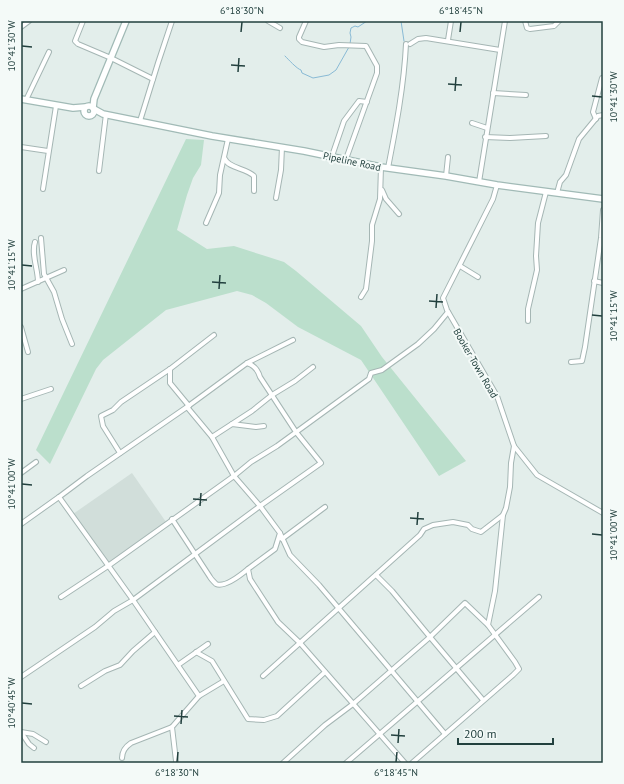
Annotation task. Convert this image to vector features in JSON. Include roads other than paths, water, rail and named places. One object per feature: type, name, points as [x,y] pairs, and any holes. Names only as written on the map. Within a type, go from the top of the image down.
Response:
[{"type":"street","points":[[21,27],[29,21]]},
{"type":"street","points":[[83,21],[75,41],[78,44],[111,58],[153,79]]},
{"type":"street","points":[[73,108],[88,116],[93,111],[94,99],[126,21]]},
{"type":"street","points":[[140,121],[172,21]]},
{"type":"street","points":[[268,21],[280,28]]},
{"type":"street","points":[[306,21],[299,36],[299,39],[302,42],[324,47],[346,45],[366,46],[376,66],[377,73],[346,159]]},
{"type":"street","points":[[448,40],[451,21]]},
{"type":"street","points":[[479,182],[505,21]]},
{"type":"street","points":[[525,21],[526,25],[530,29],[554,26],[559,21]]},
{"type":"street","points":[[388,168],[400,109],[408,44],[422,38],[448,40],[500,50]]},
{"type":"street","points":[[49,52],[24,100],[73,108],[89,106],[93,111]]},
{"type":"street","points":[[596,119],[593,112],[602,78]]},
{"type":"street","points":[[493,93],[526,95]]},
{"type":"street","points":[[84,114],[83,111],[94,99]]},
{"type":"street","points":[[332,156],[344,121],[360,101],[367,102]]},
{"type":"street","points":[[43,189],[56,106]]},
{"type":"street","name":"Pipeline Road","points":[[93,111],[212,136],[332,156],[381,167],[497,185],[603,199]]},
{"type":"street","points":[[99,171],[105,114]]},
{"type":"street","points":[[557,193],[560,182],[566,175],[578,139],[598,116],[603,115]]},
{"type":"street","points":[[472,123],[487,128]]},
{"type":"street","points":[[486,137],[510,138],[546,136]]},
{"type":"street","points":[[206,223],[219,193],[220,175],[228,139]]},
{"type":"street","points":[[21,147],[48,151]]},
{"type":"street","points":[[276,198],[282,147]]},
{"type":"street","points":[[446,176],[448,157]]},
{"type":"street","points":[[224,158],[228,165],[245,170],[254,176],[254,192]]},
{"type":"street","points":[[361,297],[366,289],[372,241],[372,225],[380,199],[381,167]]},
{"type":"street","name":"Booker Town Road","points":[[497,185],[491,202],[443,298],[448,312],[497,396],[514,446],[537,475],[603,513]]},
{"type":"street","points":[[381,189],[386,199],[399,214]]},
{"type":"street","points":[[528,321],[528,309],[537,270],[536,256],[538,223],[546,192]]},
{"type":"street","points":[[571,362],[582,361],[601,238],[603,210]]},
{"type":"street","points":[[41,238],[44,274],[54,292],[62,319],[72,344]]},
{"type":"street","points":[[35,242],[33,253],[38,282]]},
{"type":"street","points":[[460,266],[478,277]]},
{"type":"street","points":[[21,289],[64,270]]},
{"type":"street","points":[[594,281],[603,283]]},
{"type":"street","points":[[61,597],[108,566],[234,476],[251,462],[277,446],[369,379],[371,373],[382,370],[418,344],[434,329],[448,312]]},
{"type":"street","points":[[21,327],[28,352]]},
{"type":"street","points":[[120,453],[103,426],[101,416],[113,410],[121,402],[170,369],[214,335]]},
{"type":"street","points":[[21,524],[59,498],[86,476],[188,407],[247,363],[293,340]]},
{"type":"street","points":[[21,677],[95,627],[114,611],[133,600],[194,554],[321,463],[296,432],[260,377],[258,371],[252,364],[247,363]]},
{"type":"street","points":[[212,437],[313,368]]},
{"type":"street","points":[[170,369],[170,383]]},
{"type":"street","points":[[158,376],[167,379],[212,437],[234,476],[260,506],[280,533],[290,555],[319,586],[445,734]]},
{"type":"street","points":[[21,399],[51,389]]},
{"type":"street","points":[[232,424],[256,427],[264,426]]},
{"type":"street","points":[[488,625],[495,590],[503,515],[509,495],[511,463],[514,446]]},
{"type":"street","points":[[21,473],[36,462]]},
{"type":"street","points":[[59,498],[133,600],[199,696]]},
{"type":"street","points":[[282,539],[325,507]]},
{"type":"street","points":[[263,676],[420,535],[424,529],[433,524],[453,522],[468,525],[481,532],[503,515]]},
{"type":"street","points":[[172,519],[194,554],[216,584],[230,581],[274,549],[280,533]]},
{"type":"street","points":[[248,569],[250,579],[278,622],[300,643],[405,763]]},
{"type":"street","points":[[376,575],[392,591],[483,700]]},
{"type":"street","points":[[346,763],[370,744],[379,734],[418,702],[538,597]]},
{"type":"street","points":[[283,763],[325,725],[353,704],[430,638],[465,603],[488,625],[515,662],[518,669],[412,763]]},
{"type":"street","points":[[81,686],[105,671],[120,665],[133,651],[155,632]]},
{"type":"street","points":[[178,665],[208,644]]},
{"type":"street","points":[[196,652],[212,661],[248,719],[264,720],[277,716],[325,672]]},
{"type":"street","points":[[122,758],[122,753],[125,747],[131,743],[172,727],[199,696],[224,681]]},
{"type":"street","points":[[172,727],[176,762]]},
{"type":"street","points":[[34,748],[29,744],[21,732],[32,734],[46,742]]},
{"type":"waterway","points":[[350,44],[351,28],[355,26],[358,27],[367,21]]},
{"type":"waterway","points":[[401,21],[404,41]]},
{"type":"waterway","points":[[285,56],[301,70],[302,73],[313,78],[329,75],[336,70],[349,47]]}]
